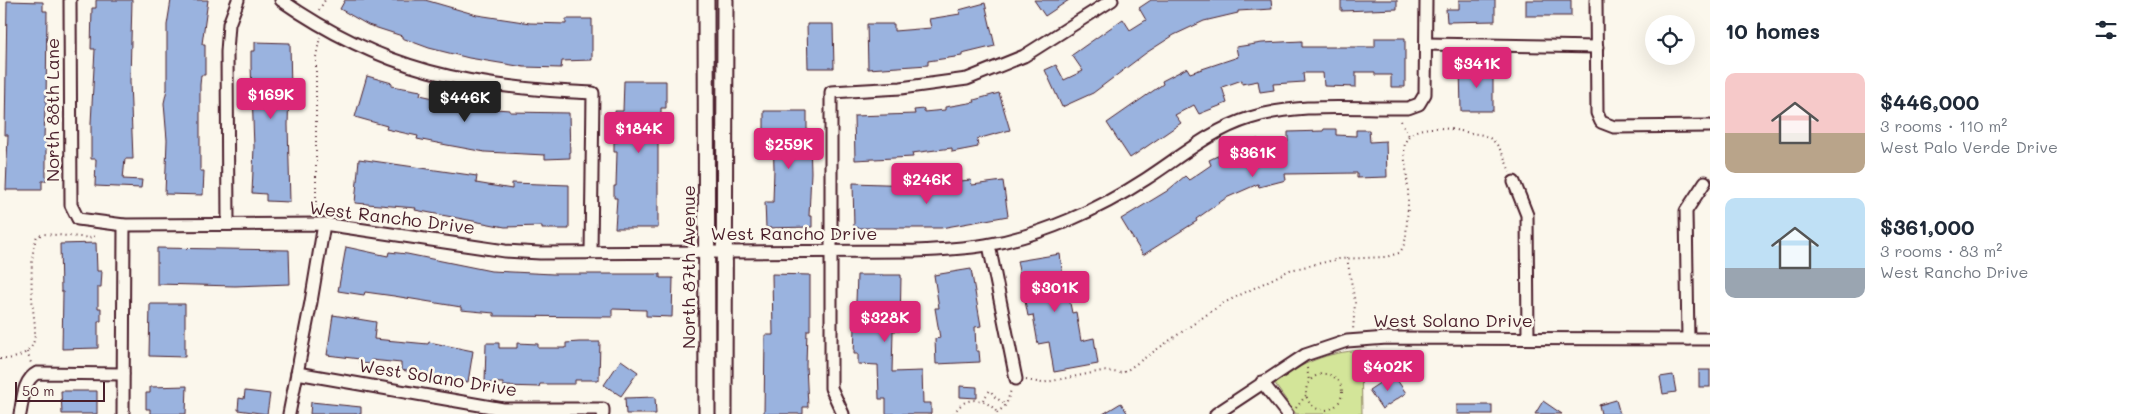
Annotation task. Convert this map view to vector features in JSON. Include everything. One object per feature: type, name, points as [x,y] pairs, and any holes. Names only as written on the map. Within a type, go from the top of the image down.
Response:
[{"type":"street","name":"North 88th Lane","points":[[70,0],[71,205],[78,219]]},
{"type":"street","points":[[228,224],[227,52],[229,24],[238,0]]},
{"type":"street","points":[[281,0],[325,28],[371,52],[402,64],[493,86],[593,93],[591,252]]},
{"type":"street","name":"North 87th Avenue","points":[[706,0],[708,252],[706,414]]},
{"type":"street","name":"North 87th Avenue","points":[[724,414],[726,0]]},
{"type":"street","points":[[843,414],[832,388],[832,92],[901,88],[967,79],[1024,56],[1112,0]]},
{"type":"street","points":[[1426,0],[1426,44],[1596,47]]},
{"type":"street","points":[[1596,0],[1597,112],[1601,122],[1614,127],[1710,126]]},
{"type":"street","name":"West Rancho Drive","points":[[78,219],[124,225],[324,224],[505,250],[540,253],[832,252],[960,249],[989,245],[1048,228],[1094,210],[1145,180],[1204,139],[1225,127],[1250,118],[1291,109],[1408,108],[1419,104],[1425,94],[1426,44]]},
{"type":"street","points":[[1514,182],[1527,216],[1528,338]]},
{"type":"street","points":[[1688,338],[1686,211],[1706,182]]},
{"type":"street","points":[[289,414],[324,224]]},
{"type":"street","points":[[123,414],[124,225]]},
{"type":"street","points":[[989,245],[1016,379]]},
{"type":"street","name":"West Solano Drive","points":[[1216,414],[1305,355],[1354,340],[1387,338],[1710,339]]},
{"type":"street","points":[[20,414],[30,376],[44,372],[123,374]]},
{"type":"street","name":"West Solano Drive","points":[[298,373],[494,408],[603,412]]},
{"type":"street","points":[[1262,382],[1291,411]]},
{"type":"path","points":[[316,215],[316,57],[317,47],[325,28]]},
{"type":"path","points":[[1408,108],[1409,118],[1401,119],[1404,130],[1409,136]]},
{"type":"path","points":[[954,414],[966,401],[983,400],[994,407],[997,413],[1006,405],[1016,379],[1042,382],[1102,371],[1123,373],[1208,313],[1270,279],[1300,267],[1346,258],[1394,256],[1402,250],[1405,244],[1408,190],[1403,148],[1409,136],[1415,132],[1434,128],[1485,135],[1500,147],[1514,182]]},
{"type":"path","points":[[0,359],[8,359],[27,352],[34,338],[32,294],[36,238],[44,234],[93,238],[96,233],[95,222]]},
{"type":"path","points":[[1346,258],[1355,303],[1354,340]]},
{"type":"path","points":[[27,352],[31,363]]},
{"type":"path","points":[[1291,411],[1307,394],[1309,382],[1320,374],[1334,377],[1342,389],[1338,402],[1327,409],[1316,407],[1310,402],[1307,394]]},
{"type":"path","points":[[983,400],[990,390],[995,398],[1006,405]]},
{"type":"green space","points":[[1361,350],[1362,414],[1296,414],[1274,383],[1295,369],[1315,360],[1336,353]]},
{"type":"building","points":[[96,0],[132,0],[130,81],[133,159],[125,159],[123,179],[142,180],[141,188],[95,186],[96,159],[91,159],[91,123],[95,49],[91,49],[92,8],[96,8]]},
{"type":"building","points":[[171,0],[208,0],[202,44],[205,44],[205,75],[201,75],[200,85],[200,171],[204,171],[203,195],[165,194],[167,140],[164,103],[167,89],[167,25]]},
{"type":"building","points":[[345,0],[425,0],[477,15],[530,23],[566,24],[566,19],[592,19],[592,60],[562,61],[561,68],[524,67],[469,58],[429,48],[402,38],[402,36],[368,25],[340,9]]},
{"type":"building","points":[[1034,0],[1069,0],[1045,16]]},
{"type":"building","points":[[1151,0],[1271,0],[1272,9],[1238,11],[1238,13],[1204,21],[1174,35],[1146,53],[1093,93],[1062,107],[1045,70],[1056,65],[1064,80],[1083,71],[1072,55],[1123,19],[1130,30],[1146,20],[1139,8]]},
{"type":"building","points":[[1341,0],[1397,0],[1397,9],[1341,11]]},
{"type":"building","points":[[1459,0],[1495,0],[1495,21],[1447,22],[1446,9],[1459,9]]},
{"type":"building","points":[[1526,0],[1571,0],[1571,16],[1526,16]]},
{"type":"building","points":[[7,1],[43,2],[43,11],[47,11],[44,139],[46,139],[46,181],[42,181],[42,190],[6,190],[8,135],[5,135]]},
{"type":"building","points":[[985,3],[995,46],[962,54],[962,56],[928,61],[928,65],[868,69],[867,24],[894,24],[894,31],[931,28],[929,19],[960,14],[959,10]]},
{"type":"building","points":[[807,24],[833,24],[834,68],[808,68]]},
{"type":"building","points":[[1375,38],[1405,38],[1405,87],[1391,87],[1391,75],[1375,75],[1375,72],[1356,72],[1356,87],[1324,86],[1323,73],[1303,73],[1304,82],[1273,84],[1274,90],[1260,92],[1258,81],[1242,84],[1242,80],[1222,87],[1227,103],[1199,114],[1194,105],[1175,115],[1181,123],[1130,158],[1107,123],[1163,84],[1162,81],[1187,68],[1190,73],[1238,57],[1236,47],[1262,43],[1302,41],[1302,47],[1375,47]]},
{"type":"building","points":[[255,42],[290,43],[291,91],[289,91],[288,125],[290,202],[266,201],[266,194],[252,193],[254,147],[251,51],[255,51]]},
{"type":"building","points":[[1460,67],[1493,69],[1493,111],[1461,111]]},
{"type":"building","points":[[367,76],[392,83],[392,86],[421,91],[420,95],[480,108],[510,110],[510,112],[569,113],[570,158],[545,159],[545,155],[485,152],[447,145],[417,139],[418,136],[386,129],[387,126],[355,117]]},
{"type":"building","points":[[624,81],[666,81],[666,108],[661,108],[661,137],[658,137],[658,228],[615,228],[617,198],[614,198],[614,186],[616,186],[617,152],[614,152],[614,142],[618,142],[615,111],[623,111]]},
{"type":"building","points":[[999,93],[1010,130],[977,139],[978,147],[952,152],[952,148],[912,153],[913,157],[855,160],[854,116],[915,114],[914,110],[924,109],[924,112],[945,110],[945,107],[975,102],[974,100]]},
{"type":"building","points":[[764,111],[807,111],[807,141],[810,141],[811,172],[809,216],[812,216],[812,227],[766,228],[765,202],[773,202],[774,168],[773,138],[764,138]]},
{"type":"building","points":[[1324,129],[1336,129],[1336,135],[1356,136],[1356,130],[1369,130],[1370,142],[1386,141],[1387,177],[1357,178],[1357,173],[1285,174],[1286,180],[1259,187],[1258,184],[1226,198],[1196,219],[1197,221],[1143,255],[1121,219],[1167,191],[1185,176],[1189,180],[1211,165],[1209,160],[1249,141],[1258,139],[1260,150],[1288,142],[1288,132],[1323,131]]},
{"type":"building","points":[[359,159],[477,176],[476,183],[512,189],[512,183],[569,185],[569,229],[542,229],[542,226],[505,227],[415,210],[416,208],[355,203]]},
{"type":"building","points":[[971,180],[972,185],[1003,181],[1008,216],[941,228],[854,228],[853,183],[914,185]]},
{"type":"building","points":[[96,243],[97,271],[102,271],[101,287],[98,287],[98,308],[101,308],[101,321],[98,321],[98,348],[62,349],[63,292],[61,292],[60,244]]},
{"type":"building","points":[[346,247],[388,256],[389,252],[407,254],[491,271],[553,274],[660,274],[660,278],[673,278],[672,317],[646,316],[646,310],[612,309],[612,317],[494,316],[494,313],[461,310],[461,307],[394,296],[365,292],[364,295],[338,291]]},
{"type":"building","points":[[157,248],[289,250],[290,284],[235,286],[157,284]]},
{"type":"building","points":[[1060,254],[1064,284],[1066,283],[1072,313],[1076,312],[1081,341],[1094,338],[1098,364],[1054,372],[1049,342],[1038,344],[1033,315],[1028,316],[1017,261]]},
{"type":"building","points":[[971,269],[981,326],[975,327],[976,351],[979,351],[980,362],[936,364],[935,339],[940,338],[935,308],[939,308],[934,275]]},
{"type":"building","points":[[772,274],[810,275],[810,330],[807,330],[806,365],[808,407],[803,407],[803,414],[764,414],[765,335],[773,335]]},
{"type":"building","points":[[857,275],[901,275],[900,331],[893,331],[892,372],[922,371],[923,403],[931,403],[931,414],[886,414],[886,399],[879,399],[878,365],[858,364],[858,354],[854,354]]},
{"type":"building","points":[[150,304],[185,304],[185,357],[149,356]]},
{"type":"building","points":[[333,315],[376,322],[374,339],[428,344],[429,342],[473,351],[468,382],[401,370],[401,363],[371,360],[371,364],[359,363],[360,359],[327,355]]},
{"type":"building","points":[[600,342],[599,380],[575,380],[575,384],[540,384],[539,387],[503,386],[503,383],[485,383],[486,343],[499,343],[499,348],[517,348],[517,343],[538,344],[538,348],[566,348],[566,343]]},
{"type":"building","points":[[621,360],[638,372],[621,396],[604,385]]},
{"type":"building","points":[[1699,370],[1710,370],[1710,387],[1699,387]]},
{"type":"building","points":[[1393,374],[1406,393],[1382,409],[1369,390]]},
{"type":"building","points":[[1673,375],[1676,392],[1663,394],[1660,377]]},
{"type":"building","points":[[187,386],[186,414],[150,414],[150,409],[146,409],[146,393],[150,393],[150,387]]},
{"type":"building","points":[[960,386],[977,387],[977,398],[960,397]]},
{"type":"building","points":[[61,391],[97,391],[97,414],[62,414]]},
{"type":"building","points":[[245,391],[270,394],[267,414],[238,410],[239,398],[244,399]]},
{"type":"building","points":[[655,397],[656,414],[626,414],[625,398]]},
{"type":"building","points":[[1616,400],[1620,414],[1601,414],[1599,405]]},
{"type":"building","points":[[1543,401],[1562,414],[1535,414]]},
{"type":"building","points":[[311,402],[361,407],[361,414],[310,414]]},
{"type":"building","points":[[1121,403],[1128,414],[1103,414]]},
{"type":"building","points":[[1457,405],[1492,405],[1492,414],[1457,414]]}]
